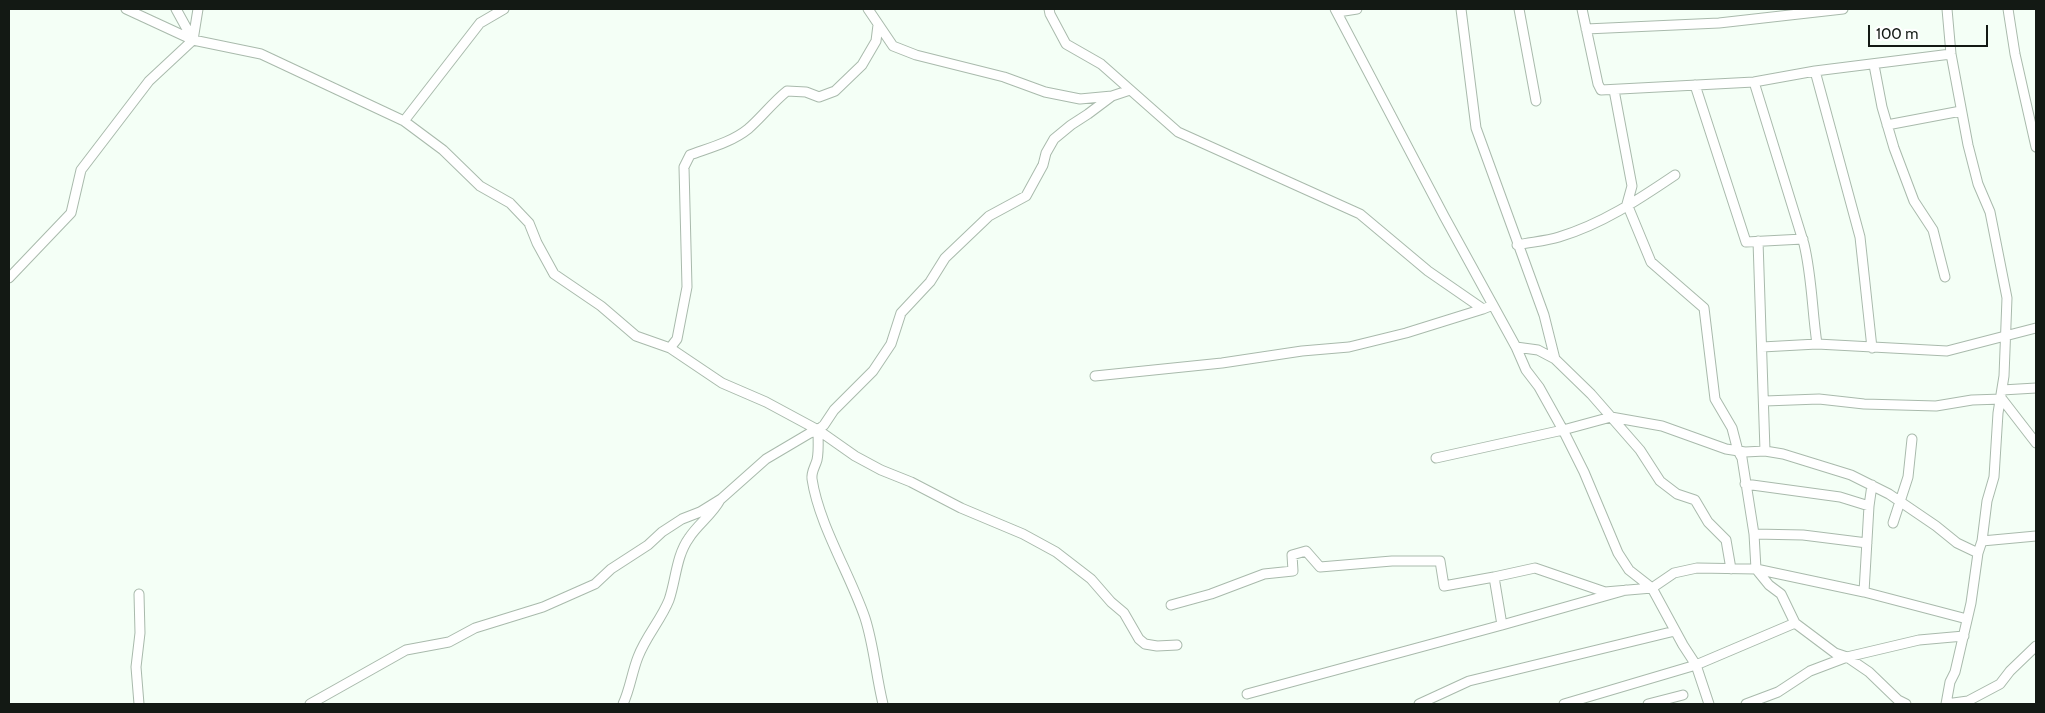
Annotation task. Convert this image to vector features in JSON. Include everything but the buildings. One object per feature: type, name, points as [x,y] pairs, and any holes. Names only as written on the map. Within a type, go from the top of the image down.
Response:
[{"type":"street","points":[[126,9],[193,40],[262,54],[404,120],[443,150],[480,186],[510,203],[529,223],[537,243],[554,274],[601,306],[636,336],[670,348],[722,383],[766,402],[818,430],[855,456],[881,470],[1023,534],[1056,552],[1091,579],[1111,602],[1124,613],[1139,639],[1145,644],[1157,646],[1177,644]]},
{"type":"street","points":[[176,9],[193,40]]},
{"type":"street","points":[[9,278],[71,213],[81,170],[144,88],[193,40],[198,9]]},
{"type":"street","points":[[404,120],[480,23],[504,9]]},
{"type":"street","points":[[868,9],[893,46],[916,55],[1004,77],[1045,92],[1080,99],[1112,96],[1130,90]]},
{"type":"street","points":[[1049,9],[1066,44],[1101,64],[1178,132],[1360,214],[1428,272],[1483,308]]},
{"type":"street","points":[[1357,9],[1337,10],[1444,216],[1494,305],[1526,370],[1563,430],[1584,472],[1618,553],[1629,570],[1652,588],[1682,646],[1696,665],[1709,704]]},
{"type":"street","points":[[1462,9],[1476,128],[1544,316],[1555,359]]},
{"type":"street","points":[[1519,9],[1536,101]]},
{"type":"street","points":[[1582,9],[1598,84],[1601,90],[1754,82],[1815,71],[1951,54]]},
{"type":"street","points":[[1586,29],[1719,23],[1843,9]]},
{"type":"street","points":[[1947,9],[1951,54],[1961,111],[1978,184],[1990,212],[2007,298],[2007,335],[2002,394],[1998,413],[1994,476],[1987,502],[1971,603],[1946,704],[1968,701],[2000,684],[2010,671],[2036,646]]},
{"type":"street","points":[[2008,9],[2015,54],[2036,147]]},
{"type":"street","points":[[670,348],[678,339],[687,287],[684,167],[690,155],[720,145],[747,130],[772,103],[788,91],[806,92],[819,97],[835,91],[862,65],[876,41],[878,25]]},
{"type":"street","points":[[1874,65],[1882,107],[1894,148],[1914,201],[1934,230],[1945,278]]},
{"type":"street","points":[[1815,71],[1860,237],[1872,348]]},
{"type":"street","points":[[1754,82],[1803,239],[1810,270],[1816,344]]},
{"type":"street","points":[[1695,85],[1746,242],[1803,239]]},
{"type":"street","points":[[1614,90],[1632,186],[1628,206],[1650,262],[1704,308],[1715,399],[1732,428],[1738,451],[1742,458],[1754,534],[1756,569],[1769,585],[1781,594],[1795,622],[1836,654],[1847,657],[1868,672],[1898,700],[1906,704]]},
{"type":"street","points":[[310,704],[406,650],[449,642],[475,628],[543,606],[595,584],[611,569],[648,545],[662,532],[682,519],[700,512],[721,500],[766,459],[810,432],[818,430],[824,425],[834,410],[873,371],[891,344],[901,312],[930,282],[945,258],[989,216],[1026,196],[1043,166],[1046,153],[1054,138],[1112,96]]},
{"type":"street","points":[[1887,125],[1961,111]]},
{"type":"street","points":[[1517,245],[1558,237],[1601,222],[1675,175]]},
{"type":"street","points":[[1758,241],[1765,451]]},
{"type":"street","points":[[1095,376],[1349,347],[1494,305]]},
{"type":"street","points":[[1762,347],[1816,344],[1947,351],[2036,328]]},
{"type":"street","points":[[1516,347],[1538,350],[1555,359],[1569,371],[1640,450],[1660,480],[1676,494],[1695,500],[1708,522],[1726,540],[1731,569]]},
{"type":"street","points":[[1764,401],[1819,399],[1864,404],[1936,406],[2036,388]]},
{"type":"street","points":[[2002,394],[2036,443]]},
{"type":"street","points":[[1436,458],[1563,430],[1611,417],[1662,426],[1726,449],[1784,454],[1851,474],[1900,500],[1957,543],[1978,553]]},
{"type":"street","points":[[818,430],[817,460],[812,476],[814,487],[836,550],[866,620],[876,665],[877,684],[883,704]]},
{"type":"street","points":[[1893,523],[1908,477],[1912,439]]},
{"type":"street","points":[[1745,484],[1840,497],[1869,506]]},
{"type":"street","points":[[1864,592],[1872,485]]},
{"type":"street","points":[[623,704],[646,638],[663,614],[670,597],[673,579],[688,538],[714,512],[721,500]]},
{"type":"street","points":[[1754,534],[1803,535],[1867,543]]},
{"type":"street","points":[[1982,541],[2036,536]]},
{"type":"street","points":[[1171,605],[1211,594],[1264,574],[1293,571],[1292,555],[1306,551],[1320,567],[1392,561],[1440,561],[1444,586],[1535,568],[1605,592],[1652,588],[1674,573],[1697,568],[1756,569],[1864,592],[1967,619]]},
{"type":"street","points":[[1494,577],[1502,625]]},
{"type":"street","points":[[1248,694],[1626,590]]},
{"type":"street","points":[[139,594],[140,633],[136,667],[140,704]]},
{"type":"street","points":[[1564,704],[1696,665],[1795,622]]},
{"type":"street","points":[[1419,704],[1469,681],[1675,631]]},
{"type":"street","points":[[1746,704],[1778,692],[1810,672],[1847,657],[1919,640],[1964,636]]},
{"type":"street","points":[[1648,704],[1683,695]]}]
